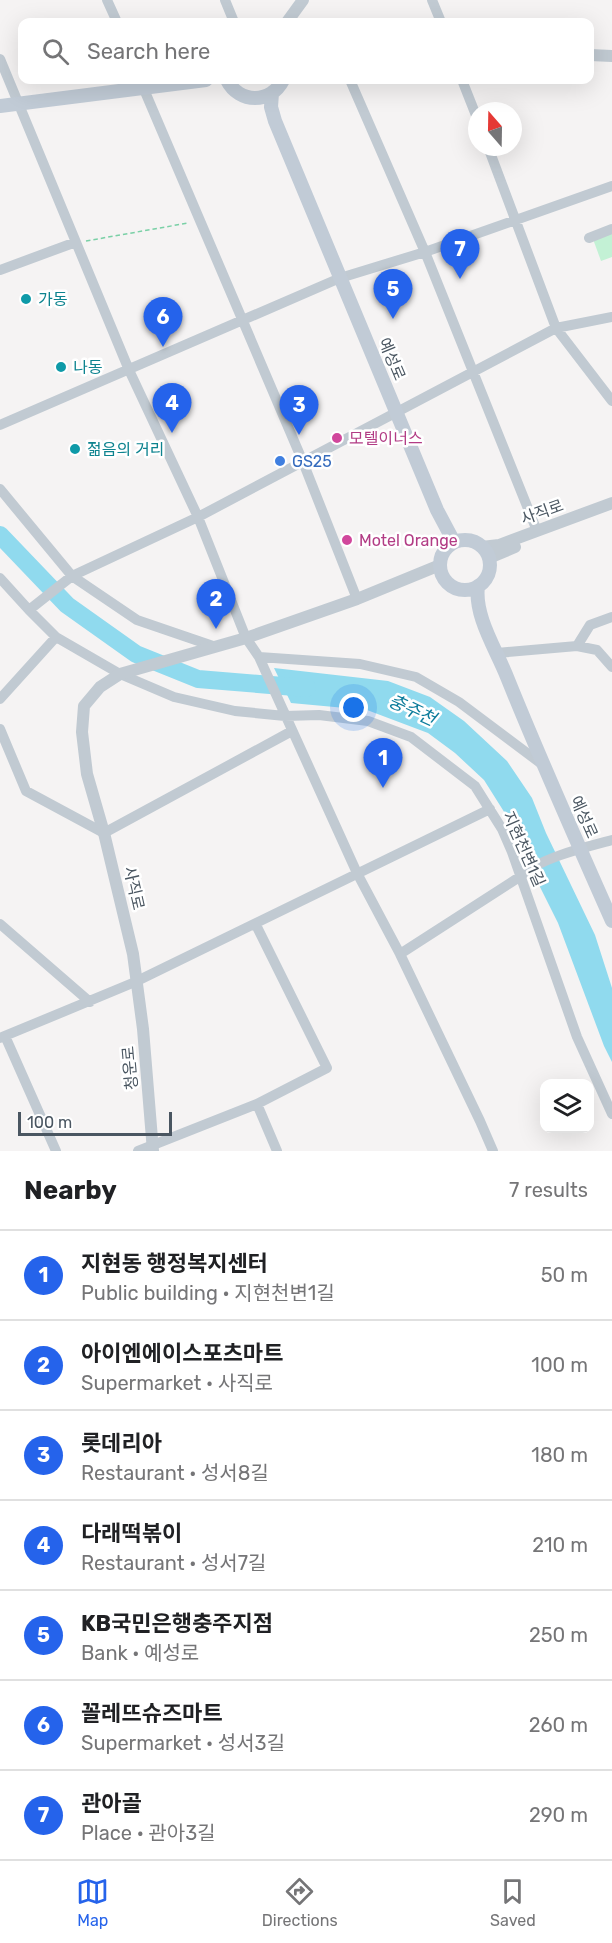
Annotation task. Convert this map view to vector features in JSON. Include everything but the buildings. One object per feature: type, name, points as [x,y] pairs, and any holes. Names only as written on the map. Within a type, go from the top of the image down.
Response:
[{"type":"main road","points":[[0,106],[142,84]]},
{"type":"main road","points":[[230,84],[242,96],[256,99],[272,93],[280,84]]},
{"type":"main road","name":"예성로","points":[[272,93],[271,107],[275,121],[437,510],[454,542]]},
{"type":"main road","name":"예성로","points":[[256,99],[265,105],[275,121]]},
{"type":"main road","points":[[469,540],[486,553],[489,571],[487,577],[478,586],[466,590],[460,589],[448,584],[443,578],[440,565],[443,552],[454,542],[469,540]]},
{"type":"main road","points":[[478,586],[477,599],[485,627]]},
{"type":"main road","points":[[460,589],[485,627]]},
{"type":"main road","name":"예성로","points":[[485,627],[612,921]]},
{"type":"street","points":[[107,0],[115,18]]},
{"type":"street","points":[[225,0],[232,18]]},
{"type":"street","points":[[290,18],[303,0]]},
{"type":"street","points":[[432,0],[439,18]]},
{"type":"street","points":[[594,56],[612,56]]},
{"type":"street","points":[[0,59],[129,370],[198,517],[246,638],[259,657],[357,873],[400,954],[493,1151]]},
{"type":"street","points":[[142,84],[303,462],[357,599]]},
{"type":"street","points":[[352,84],[425,252],[537,531]]},
{"type":"street","points":[[464,84],[471,102]]},
{"type":"street","points":[[491,156],[555,328],[612,401]]},
{"type":"street","points":[[0,425],[340,278],[425,252],[612,186]]},
{"type":"street","points":[[589,238],[612,229]]},
{"type":"street","points":[[0,270],[76,242]]},
{"type":"street","points":[[29,610],[72,576],[198,517],[555,328],[612,317]]},
{"type":"street","points":[[0,489],[72,576],[137,620],[213,646]]},
{"type":"street","name":"사직로","points":[[486,553],[499,545],[612,503]]},
{"type":"street","name":"사직로","points":[[486,553],[612,511]]},
{"type":"street","points":[[120,674],[246,638],[357,599],[440,565]]},
{"type":"street","name":"지현천변1길","points":[[0,578],[56,637],[120,674],[174,697],[235,711],[285,716],[319,715],[368,721],[411,737],[475,786],[502,829],[578,1037],[612,1114]]},
{"type":"street","points":[[577,645],[590,625],[612,617]]},
{"type":"street","points":[[0,699],[56,637]]},
{"type":"street","points":[[497,653],[577,645],[597,650],[612,667]]},
{"type":"street","points":[[259,657],[360,664],[416,677],[459,702],[543,765]]},
{"type":"street","name":"사직로","points":[[120,674],[100,687],[84,706],[82,732],[87,774],[104,833],[133,954],[135,982]]},
{"type":"street","points":[[0,729],[26,791],[104,833],[292,731]]},
{"type":"street","points":[[56,1151],[3,1037],[135,982],[490,809]]},
{"type":"street","points":[[400,954],[530,868],[580,848],[612,840]]},
{"type":"street","points":[[0,924],[90,1002]]},
{"type":"street","points":[[138,1151],[153,1148],[257,1104],[327,1068],[256,925]]},
{"type":"street","name":"청운로","points":[[135,982],[143,1029],[153,1148]]},
{"type":"street","points":[[257,1104],[277,1151]]},
{"type":"path","points":[[76,242],[200,221]]},
{"type":"green space","points":[[612,232],[612,257],[601,261],[593,239]]},
{"type":"water","points":[[274,668],[388,681],[430,697],[464,721],[507,761],[532,798],[546,833],[595,935],[612,988],[612,1062],[558,923],[538,883],[523,842],[484,780],[455,753],[428,733],[367,710],[291,703]]},
{"type":"waterway","name":"충주천","points":[[0,535],[67,605],[136,654],[198,679],[307,688]]},
{"type":"place","name":"관아골","points":[[460,279]]},
{"type":"place","name":"가동","points":[[26,299]]},
{"type":"place","name":"KB국민은행충주지점","points":[[393,319]]},
{"type":"place","name":"꼴레뜨슈즈마트","points":[[163,347]]},
{"type":"place","name":"나동","points":[[61,367]]},
{"type":"place","name":"다래떡볶이","points":[[172,433]]},
{"type":"place","name":"롯데리아","points":[[299,435]]},
{"type":"place","name":"모텔이너스","points":[[337,438]]},
{"type":"place","name":"젊음의 거리","points":[[75,449]]},
{"type":"place","name":"GS25","points":[[280,461]]},
{"type":"place","name":"Motel Orange","points":[[347,540]]},
{"type":"place","name":"아이엔에이스포츠마트","points":[[216,629]]},
{"type":"place","name":"지현동 행정복지센터","points":[[383,788]]}]
